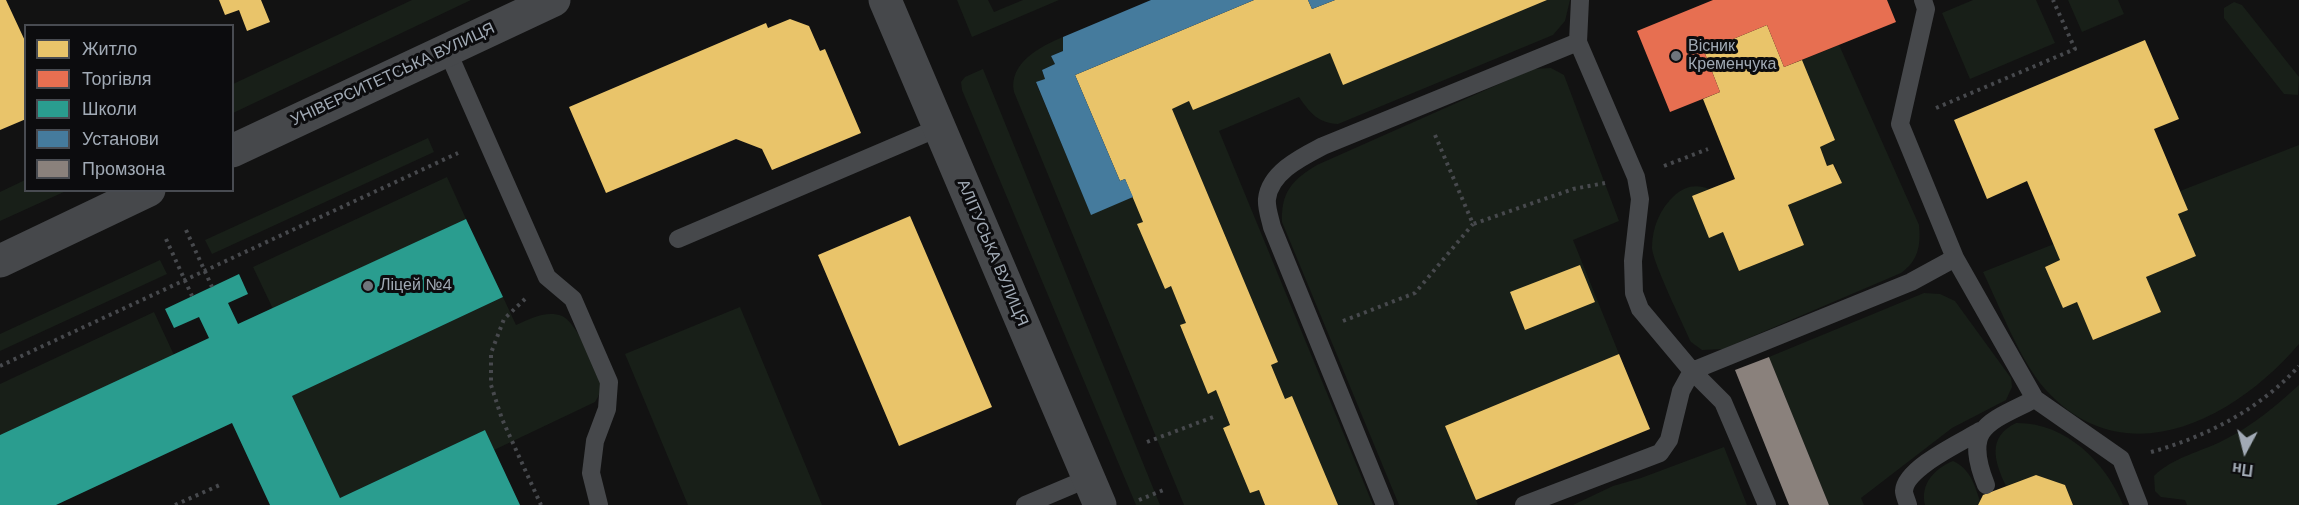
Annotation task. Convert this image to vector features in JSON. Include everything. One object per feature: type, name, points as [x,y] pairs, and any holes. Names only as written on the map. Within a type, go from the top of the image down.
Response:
[{"type":"street","name":"УНІВЕРСИТЕТСЬКА ВУЛИЦЯ","points":[[234,150],[554,0]]},
{"type":"street","name":"АЛІТУСЬКА ВУЛИЦЯ","points":[[887,1],[938,128],[1095,492]]},
{"type":"street","points":[[0,261],[145,192]]},
{"type":"lane","points":[[1580,0],[1578,42],[1636,177],[1640,199],[1634,261],[1634,293],[1640,309],[1692,371],[1723,402],[1767,505]]},
{"type":"lane","points":[[1923,0],[1926,9],[1900,124],[1955,258],[2035,399],[2121,459],[2139,505]]},
{"type":"lane","points":[[1385,505],[1272,227],[1267,200],[1271,186],[1283,171],[1315,150],[1578,42]]},
{"type":"lane","points":[[447,50],[547,277],[573,299],[609,382],[607,409],[595,441],[591,472],[599,505]]},
{"type":"lane","points":[[678,239],[938,128]]},
{"type":"lane","points":[[1524,505],[1660,453],[1669,440],[1681,391],[1692,371],[1911,282],[1955,258]]},
{"type":"lane","points":[[1908,505],[1904,491],[1908,479],[1919,468],[1999,417],[2035,399]]},
{"type":"lane","points":[[1980,431],[1976,446],[1977,462],[1986,485]]},
{"type":"lane","points":[[1025,505],[1095,492]]},
{"type":"path","points":[[1900,124],[2075,49],[2053,0]]},
{"type":"path","points":[[1422,106],[1473,224]]},
{"type":"path","points":[[0,366],[486,140]]},
{"type":"path","points":[[1314,332],[1415,293],[1473,224],[1573,189],[1636,177],[1708,149]]},
{"type":"path","points":[[186,230],[212,287]]},
{"type":"path","points":[[166,239],[192,296]]},
{"type":"path","points":[[541,505],[502,419],[491,385],[491,353],[504,320],[547,277]]},
{"type":"path","points":[[2121,459],[2188,440],[2225,424],[2262,398],[2299,366]]},
{"type":"path","points":[[1147,442],[1216,416]]},
{"type":"path","points":[[175,505],[222,484]]},
{"type":"path","points":[[1134,502],[1166,489]]},
{"type":"shaded area","points":[[412,0],[471,0],[234,113],[234,84]]},
{"type":"shaded area","points":[[957,0],[988,0],[994,12],[1023,0],[1059,0],[972,37]]},
{"type":"shaded area","points":[[1547,0],[1570,0],[1565,21],[1553,35],[1338,124],[1325,122],[1315,116],[1299,97],[1219,131],[1373,505],[1338,505],[1292,397],[1285,399],[1271,365],[1278,362],[1172,109],[1189,101],[1193,110],[1330,53],[1343,85]]},
{"type":"shaded area","points":[[1973,0],[2036,0],[2055,43],[1970,79],[1942,13]]},
{"type":"shaded area","points":[[2068,0],[2118,0],[2124,14],[2082,32]]},
{"type":"shaded area","points":[[2234,2],[2242,5],[2299,77],[2298,95],[2284,94],[2224,18],[2224,8]]},
{"type":"shaded area","points":[[1063,37],[1063,51],[1051,56],[1055,64],[1042,70],[1045,79],[1036,83],[1091,214],[1133,197],[1143,222],[1138,225],[1165,289],[1171,286],[1186,323],[1180,326],[1208,393],[1216,390],[1230,425],[1223,428],[1250,493],[1259,490],[1265,505],[1184,505],[1014,92],[1013,82],[1021,64],[1045,45]]},
{"type":"shaded area","points":[[1839,45],[1919,225],[1919,246],[1915,258],[1901,273],[1723,349],[1702,350],[1691,342],[1654,256],[1652,241],[1658,219],[1665,206],[1679,192],[1691,187],[1700,187],[1709,189],[1692,196],[1709,237],[1723,232],[1739,271],[1804,245],[1788,205],[1842,183],[1834,164],[1827,166],[1820,147],[1835,140],[1802,60]]},
{"type":"shaded area","points":[[1551,68],[1564,75],[1619,221],[1573,240],[1619,354],[1445,426],[1478,505],[1399,505],[1282,222],[1286,195],[1301,176],[1317,165],[1533,69]]},
{"type":"shaded area","points":[[983,69],[1160,505],[1136,505],[962,90],[961,82],[965,77]]},
{"type":"shaded area","points":[[428,138],[434,152],[212,254],[205,240]]},
{"type":"shaded area","points":[[2299,145],[2299,344],[2273,371],[2244,395],[2212,415],[2178,428],[2144,434],[2109,430],[2076,416],[2045,389],[2019,349],[1983,272],[2054,244],[2060,260],[2045,267],[2063,307],[2077,302],[2094,340],[2160,312],[2146,277],[2196,256],[2178,214],[2188,210],[2180,191]]},
{"type":"shaded area","points":[[447,177],[466,219],[273,309],[253,267]]},
{"type":"shaded area","points":[[24,180],[24,192],[64,192],[0,221],[0,192]]},
{"type":"shaded area","points":[[160,260],[167,274],[0,351],[0,334]]},
{"type":"shaded area","points":[[1924,293],[1940,294],[1955,301],[2011,378],[2012,387],[2006,400],[1952,428],[1861,498],[1864,505],[1829,505],[1769,357]]},
{"type":"shaded area","points":[[503,297],[516,325],[538,316],[556,314],[562,316],[573,326],[600,380],[600,391],[595,402],[494,450],[485,430],[340,498],[292,396]]},
{"type":"shaded area","points":[[740,307],[822,505],[688,505],[625,354]]},
{"type":"shaded area","points":[[154,312],[174,355],[0,435],[0,384]]},
{"type":"shaded area","points":[[2299,385],[2299,505],[2187,505],[2185,500],[2161,497],[2155,491],[2154,476],[2162,469],[2244,428],[2273,408]]},
{"type":"shaded area","points":[[2016,423],[2034,424],[2051,429],[2082,448],[2106,474],[2123,505],[2073,505],[2065,485],[2036,475],[2006,486],[1996,459],[1997,442],[2007,429]]},
{"type":"shaded area","points":[[1724,447],[1747,505],[1573,505],[1613,486]]},
{"type":"shaded area","points":[[1953,461],[1964,468],[1971,477],[1980,501],[1978,505],[1925,505],[1925,490],[1930,478],[1940,468]]},
{"type":"building: Житло","points":[[0,0],[6,0],[24,39],[24,120],[0,130]]},
{"type":"building: Житло","points":[[219,0],[261,0],[270,22],[247,31],[239,10],[225,15]]},
{"type":"building: Житло","points":[[1254,0],[1308,0],[1312,9],[1335,0],[1547,0],[1343,85],[1330,53],[1193,110],[1189,101],[1172,109],[1278,362],[1271,365],[1285,399],[1292,396],[1338,505],[1265,505],[1259,490],[1250,493],[1223,428],[1230,425],[1216,390],[1208,394],[1180,325],[1186,323],[1171,286],[1165,289],[1137,224],[1143,222],[1125,179],[1120,181],[1075,75]]},
{"type":"building: Житло","points":[[790,19],[809,26],[820,51],[825,49],[861,133],[772,170],[762,149],[736,139],[606,193],[569,107],[766,23],[768,28]]},
{"type":"building: Житло","points":[[1767,25],[1784,67],[1802,60],[1835,140],[1820,147],[1827,166],[1833,164],[1842,183],[1788,205],[1804,245],[1739,271],[1723,232],[1709,238],[1692,196],[1735,179],[1703,99],[1720,92],[1704,51]]},
{"type":"building: Житло","points":[[2145,40],[2179,119],[2154,129],[2188,210],[2178,214],[2196,256],[2146,277],[2161,312],[2093,340],[2077,302],[2063,308],[2045,267],[2060,260],[2027,181],[1987,199],[1954,120]]},
{"type":"building: Житло","points":[[910,216],[992,407],[899,446],[818,255]]},
{"type":"building: Житло","points":[[1580,265],[1595,302],[1525,330],[1510,292]]},
{"type":"building: Житло","points":[[1619,354],[1650,429],[1476,500],[1445,426]]},
{"type":"building: Житло","points":[[2036,475],[2065,485],[2073,505],[1978,505],[1983,495]]},
{"type":"building: Торгівля","name":"Вісник Кременчука","points":[[1713,0],[1887,0],[1896,22],[1784,67],[1767,25],[1704,51],[1720,92],[1670,112],[1637,31]]},
{"type":"building: Школи","points":[[466,219],[503,297],[292,396],[340,498],[485,430],[520,505],[270,505],[232,423],[56,505],[0,505],[0,435],[209,338],[199,317],[174,328],[165,309],[239,274],[248,294],[228,303],[238,324]]},
{"type":"building: Установи","points":[[1151,0],[1254,0],[1075,75],[1120,181],[1125,179],[1133,197],[1091,215],[1036,82],[1045,79],[1042,70],[1055,64],[1051,56],[1063,51],[1063,37]]},
{"type":"building: Установи","points":[[1308,0],[1335,0],[1312,9]]},
{"type":"building: Промзона","points":[[1769,357],[1829,505],[1789,505],[1735,370]]},
{"type":"place","name":"Вісник Кременчука","points":[[1676,56]]},
{"type":"place","name":"Ліцей №4","points":[[368,286]]}]
